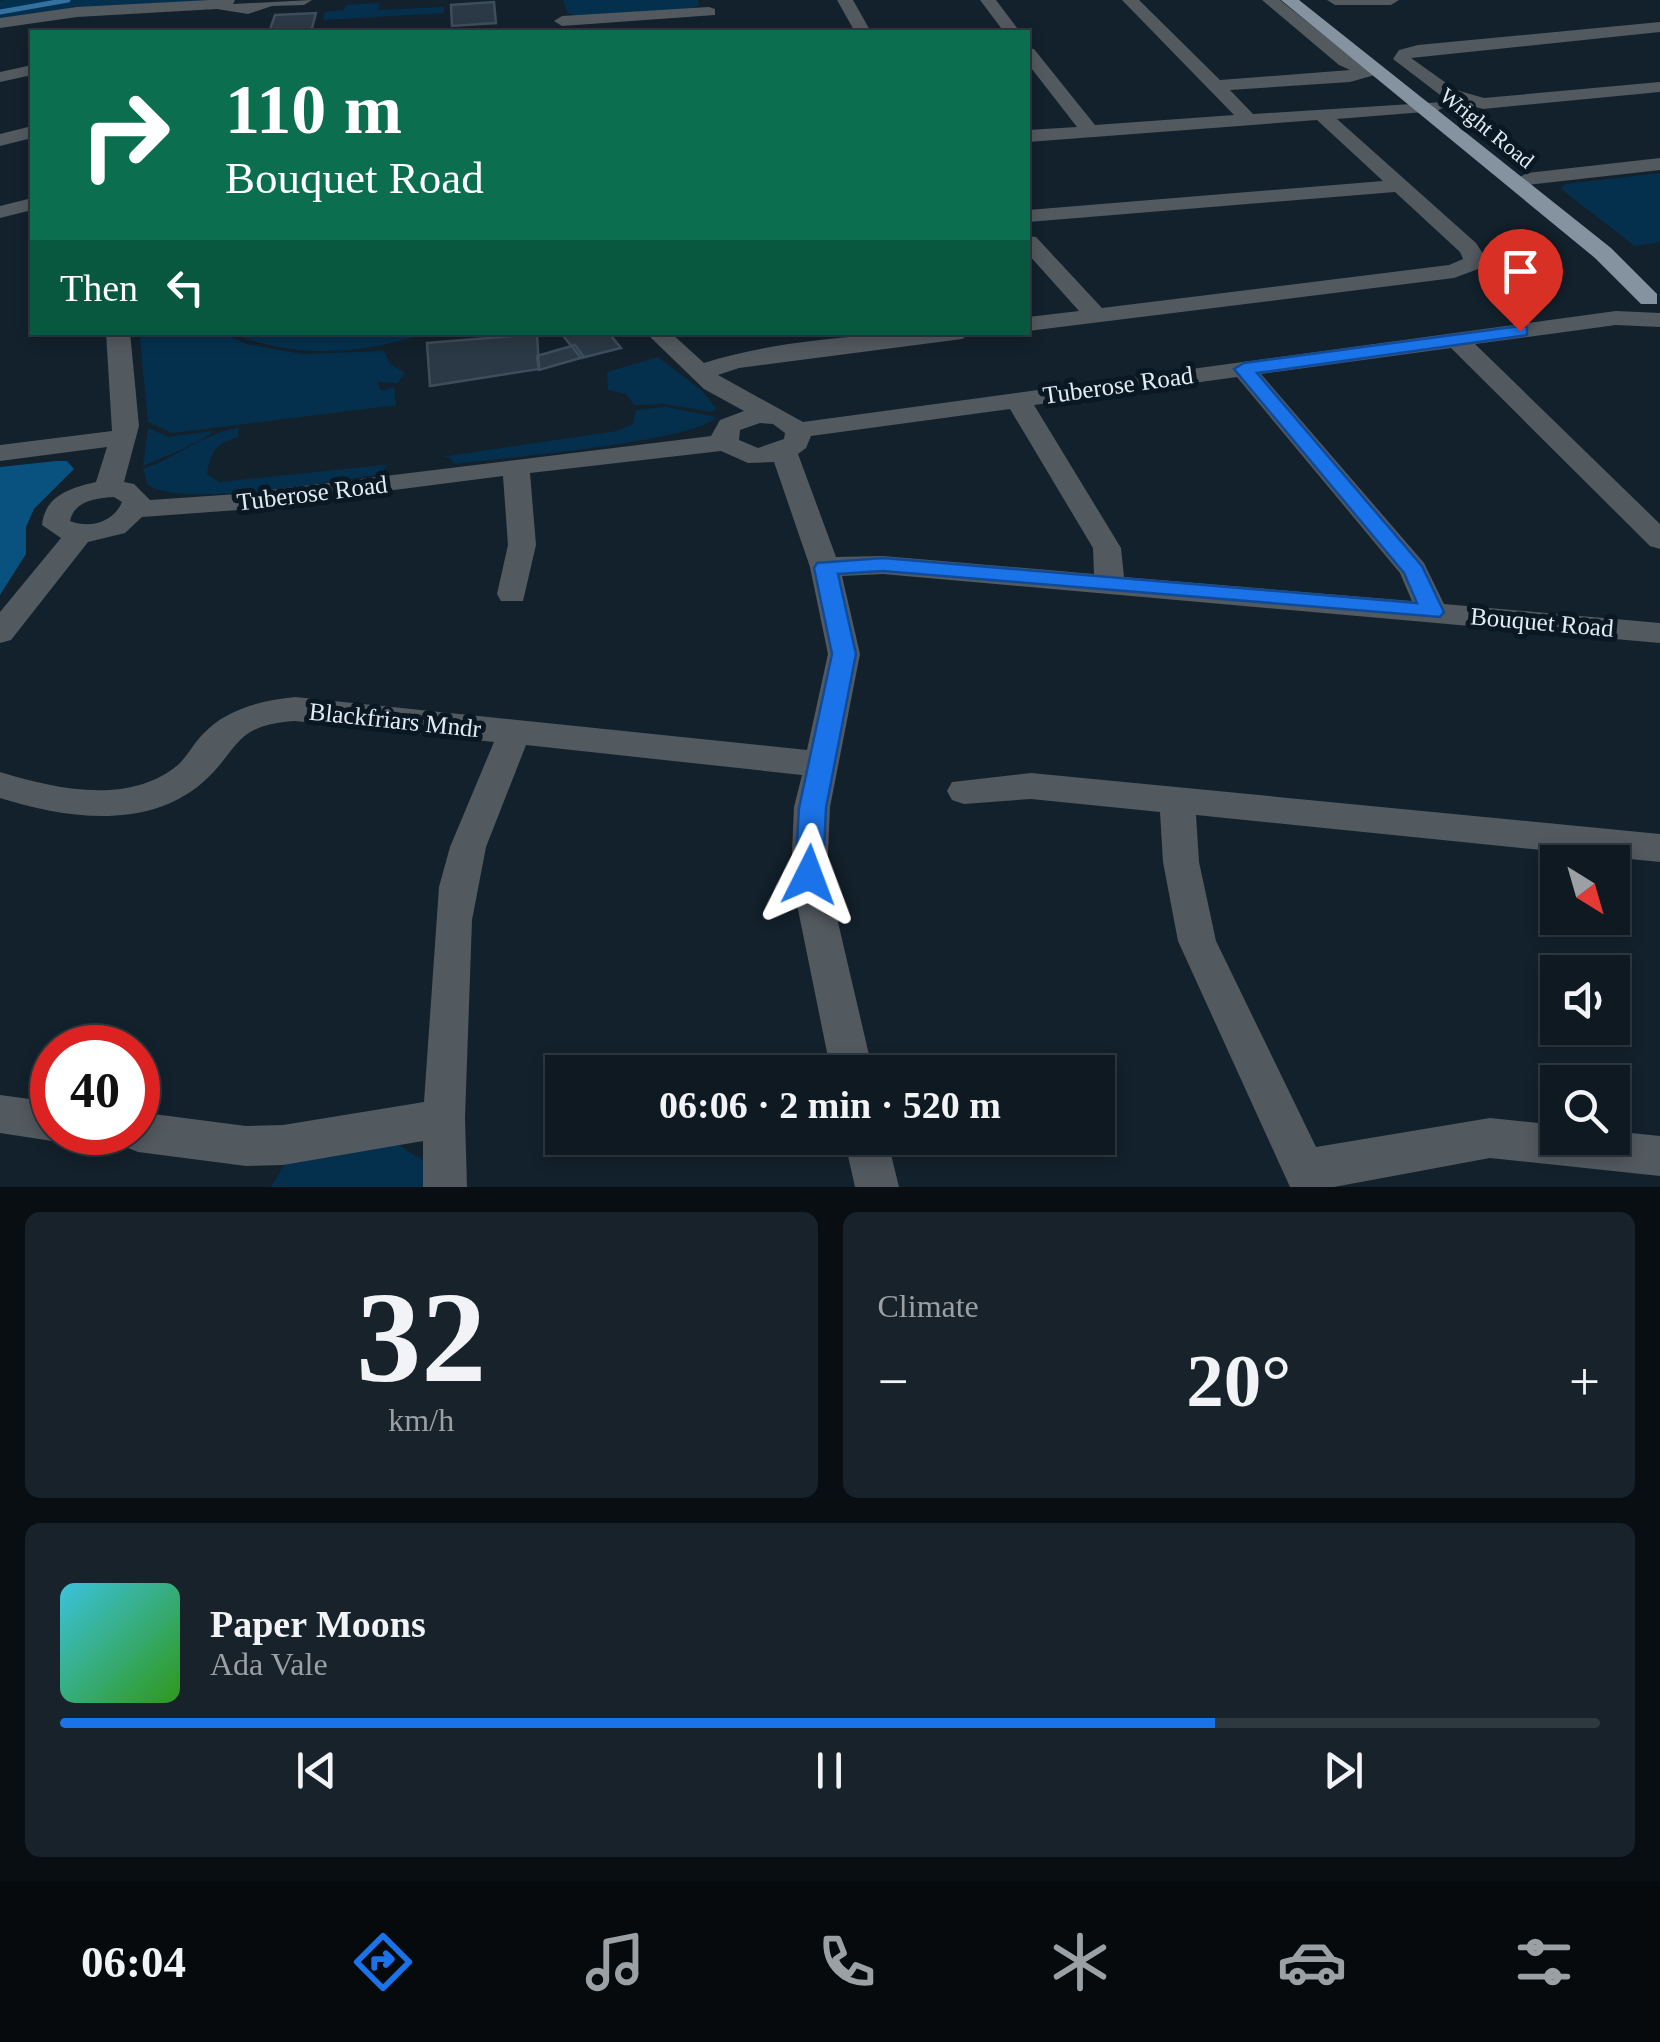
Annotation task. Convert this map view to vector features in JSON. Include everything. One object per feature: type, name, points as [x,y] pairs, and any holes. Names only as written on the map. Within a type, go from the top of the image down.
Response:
[{"type":"main road","name":"Wright Road","points":[[1289,0],[1372,73],[1430,107],[1527,179],[1656,302]]},
{"type":"main road","name":"Wright Road","points":[[1303,0],[1656,302]]},
{"type":"street","points":[[0,23],[96,11],[225,2],[230,9],[244,10],[268,0],[304,0]]},
{"type":"street","points":[[845,0],[862,30]]},
{"type":"street","points":[[988,0],[1010,30]]},
{"type":"street","points":[[1130,0],[1250,120]]},
{"type":"street","points":[[1270,0],[1345,61],[1372,73]]},
{"type":"street","points":[[1334,0],[1391,0]]},
{"type":"street","points":[[561,20],[707,6],[714,30]]},
{"type":"street","points":[[236,26],[244,10]]},
{"type":"street","points":[[1660,27],[1418,50],[1402,59],[1450,94],[1483,104],[1660,87]]},
{"type":"street","points":[[1031,63],[1090,132]]},
{"type":"street","points":[[0,77],[30,70]]},
{"type":"street","points":[[1215,86],[1372,73]]},
{"type":"street","points":[[1030,136],[1430,107]]},
{"type":"street","points":[[1030,324],[1454,271],[1473,263],[1468,248],[1322,115]]},
{"type":"street","points":[[0,140],[30,132]]},
{"type":"street","points":[[1527,179],[1660,164]]},
{"type":"street","points":[[1030,216],[1399,186]]},
{"type":"street","points":[[0,212],[30,204]]},
{"type":"street","points":[[1030,244],[1097,316]]},
{"type":"street","name":"Tuberose Road","points":[[756,456],[791,441],[1017,399],[1616,318],[1656,302]]},
{"type":"street","points":[[108,489],[124,437],[126,414],[118,335]]},
{"type":"street","points":[[659,335],[706,378],[770,415],[788,420],[804,506],[825,568],[844,654],[812,808],[809,875],[848,1055]]},
{"type":"street","points":[[706,378],[735,361],[895,336]]},
{"type":"street","points":[[1456,340],[1660,540]]},
{"type":"street","points":[[1244,369],[1414,570],[1432,612]]},
{"type":"street","points":[[706,378],[738,452],[756,456],[804,506]]},
{"type":"street","points":[[1017,399],[1107,548],[1110,584]]},
{"type":"street","name":"Tuberose Road","points":[[134,509],[238,502],[516,467],[731,432],[770,415]]},
{"type":"street","points":[[0,452],[124,437]]},
{"type":"street","points":[[512,594],[522,545],[516,467]]},
{"type":"street","points":[[108,489],[132,494],[136,500],[134,509],[113,527],[80,534],[56,525],[58,510],[77,496],[108,489]]},
{"type":"street","points":[[0,633],[80,534]]},
{"type":"street","name":"Bouquet Road","points":[[825,568],[883,564],[1660,632]]},
{"type":"street","name":"Blackfriars Mndr","points":[[0,784],[23,792],[99,802],[138,800],[187,776],[216,741],[232,729],[262,714],[286,710],[820,764]]},
{"type":"street","points":[[445,1187],[444,1118],[458,887],[468,847],[515,732]]},
{"type":"street","points":[[964,791],[1031,786],[1660,848]]},
{"type":"street","points":[[1177,800],[1181,862],[1197,941],[1308,1178],[1490,1138],[1660,1156]]},
{"type":"street","points":[[0,1114],[30,1118]]},
{"type":"street","points":[[160,1135],[246,1146],[284,1145],[444,1118]]},
{"type":"street","points":[[870,1155],[877,1187]]},
{"type":"shaded area","points":[[212,0],[0,21],[0,1]]},
{"type":"shaded area","points":[[563,0],[698,0],[699,5],[692,9],[582,17],[568,13]]},
{"type":"shaded area","points":[[380,3],[378,10],[444,7],[444,13],[323,20],[325,12],[344,10],[346,5]]},
{"type":"shaded area","points":[[1660,173],[1660,242],[1635,246],[1561,189],[1565,184]]},
{"type":"shaded area","points":[[143,335],[226,335],[247,344],[302,354],[384,351],[390,364],[405,373],[397,383],[377,382],[381,391],[394,387],[396,405],[172,433],[148,422],[140,339]]},
{"type":"shaded area","points":[[237,335],[420,335],[376,346],[326,351]]},
{"type":"shaded area","points":[[658,357],[701,390],[716,408],[713,412],[664,404],[634,405],[626,394],[608,390],[607,372]]},
{"type":"shaded area","points":[[666,407],[716,417],[673,434],[594,448],[455,464],[449,457],[441,457],[617,431],[633,424],[636,410]]},
{"type":"shaded area","points":[[148,428],[169,437],[213,431],[192,445],[143,466]]},
{"type":"shaded area","points":[[239,428],[238,437],[215,449],[210,460],[207,474],[219,482],[394,464],[385,466],[383,474],[226,494],[167,492],[148,485],[143,469]]},
{"type":"shaded area","points":[[67,461],[74,469],[34,509],[26,527],[26,554],[0,595],[0,467]]},
{"type":"shaded area","points":[[397,1144],[424,1161],[433,1187],[271,1187],[288,1159]]},
{"type":"building","points":[[494,2],[496,23],[452,26],[451,5]]},
{"type":"building","points":[[316,13],[312,30],[270,30],[275,15]]},
{"type":"building","points":[[537,335],[539,369],[430,386],[427,343]]},
{"type":"building","points":[[562,335],[610,335],[621,348],[581,358]]},
{"type":"building","points":[[575,345],[584,357],[539,370],[537,356]]},
{"type":"waterway","points":[[0,12],[68,0]]},
{"type":"route","points":[[809,875],[812,808],[844,654],[825,568],[883,564],[1432,612],[1414,570],[1244,369],[1520,331]]}]
